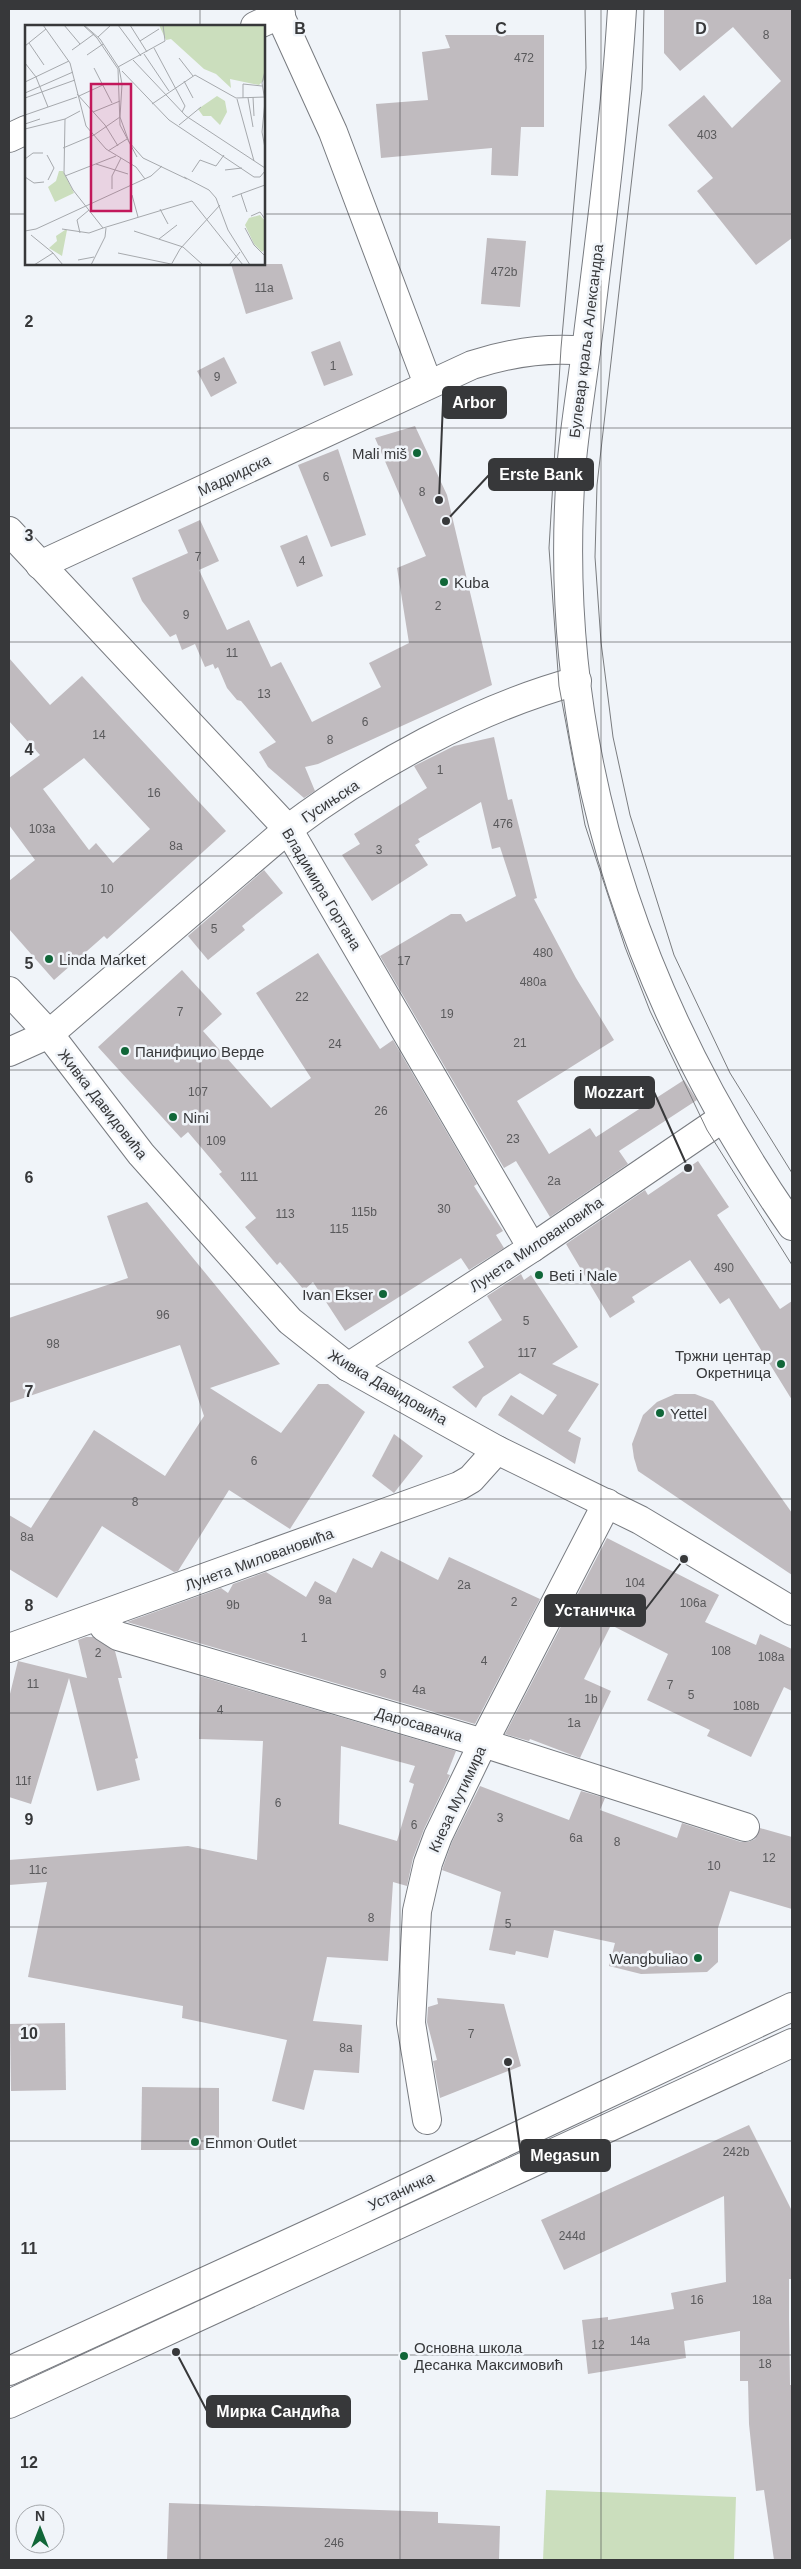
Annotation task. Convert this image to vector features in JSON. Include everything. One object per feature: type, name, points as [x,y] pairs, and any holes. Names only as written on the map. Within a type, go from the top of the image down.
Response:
[{"type":"street","name":"Булевар краља Александра","points":[[622,9],[613,123],[571,471],[569,590],[576,681],[593,786],[625,903],[668,1012],[723,1118],[792,1226]]},
{"type":"street","points":[[257,25],[279,12],[333,132],[428,384]]},
{"type":"street","points":[[9,138],[25,130]]},
{"type":"street","name":"Мадридска","points":[[40,565],[472,365],[507,355],[561,348],[586,351]]},
{"type":"street","name":"Владимира Гортана","points":[[9,531],[288,829],[532,1248]]},
{"type":"street","name":"Гусињска","points":[[9,1052],[49,1034],[288,829],[327,800],[435,738],[480,716],[576,681]]},
{"type":"street","name":"Живка Давидовића","points":[[9,991],[49,1034],[141,1154],[284,1315],[311,1340],[348,1366],[497,1450],[607,1503],[693,1550],[792,1611]]},
{"type":"street","name":"Лунета Миловановића","points":[[348,1366],[532,1248],[723,1118]]},
{"type":"street","name":"Лунета Миловановића","points":[[9,1648],[459,1486],[471,1479],[497,1450]]},
{"type":"street","name":"Кнеза Мутимира","points":[[427,2120],[411,2023],[418,1898],[438,1836],[483,1743],[607,1503]]},
{"type":"street","name":"Даросавачка","points":[[99,1617],[104,1627],[118,1636],[483,1743],[745,1827]]},
{"type":"street","name":"Устаничка","points":[[9,2371],[335,2222],[792,2007]]},
{"type":"street","name":"Устаничка","points":[[9,2404],[792,2043]]},
{"type":"green space","points":[[546,2490],[736,2497],[734,2560],[543,2560]]},
{"type":"building","points":[[664,9],[792,9],[792,238],[756,265],[697,191],[713,178],[668,125],[704,95],[732,128],[781,81],[733,27],[680,71],[664,53]]},
{"type":"building","points":[[445,35],[544,35],[544,127],[521,127],[518,176],[491,175],[492,148],[381,158],[376,104],[428,100],[422,52],[450,48]]},
{"type":"building","points":[[487,238],[526,241],[520,307],[481,304]]},
{"type":"building","points":[[282,264],[293,299],[246,314],[231,265]]},
{"type":"building","points":[[340,341],[353,375],[324,386],[311,352]]},
{"type":"building","points":[[224,357],[237,383],[211,397],[197,371]]},
{"type":"building","points":[[415,426],[447,495],[492,685],[318,764],[305,767],[315,791],[304,798],[268,767],[259,752],[276,742],[241,701],[237,700],[227,688],[218,667],[215,669],[213,664],[205,667],[195,644],[182,650],[176,634],[170,637],[142,601],[132,578],[188,553],[178,530],[200,520],[219,561],[199,570],[227,630],[249,620],[271,667],[281,662],[312,722],[381,687],[369,663],[409,643],[397,568],[426,556],[375,438]]},
{"type":"building","points":[[338,449],[366,535],[331,547],[298,465]]},
{"type":"building","points":[[307,535],[323,576],[297,587],[280,546]]},
{"type":"building","points":[[9,658],[50,705],[82,676],[226,831],[107,939],[104,936],[54,980],[9,929],[9,881],[35,860],[9,825],[9,778],[40,755],[9,721]],"holes":[[[84,758],[150,829],[113,863],[96,843],[89,850],[43,789]]]},
{"type":"building","points":[[494,737],[508,800],[512,799],[537,898],[534,899],[576,978],[614,1040],[517,1101],[549,1154],[590,1128],[596,1137],[684,1080],[697,1100],[619,1151],[628,1164],[550,1217],[516,1161],[504,1168],[380,956],[451,914],[461,914],[466,922],[516,896],[500,847],[492,849],[481,802],[418,839],[420,842],[415,845],[428,865],[372,901],[342,855],[360,844],[354,834],[427,788],[414,766],[454,746]]},
{"type":"building","points":[[264,870],[283,893],[242,926],[245,930],[208,960],[188,936]]},
{"type":"building","points":[[318,953],[380,1049],[393,1040],[477,1184],[474,1186],[503,1231],[496,1235],[504,1248],[469,1270],[461,1258],[345,1331],[313,1282],[304,1290],[280,1262],[277,1265],[245,1227],[256,1218],[219,1174],[222,1172],[188,1132],[181,1138],[98,1047],[182,970],[222,1014],[203,1031],[271,1108],[311,1078],[256,993]]},
{"type":"building","points":[[698,1161],[729,1207],[717,1215],[780,1309],[792,1301],[792,1400],[729,1298],[720,1304],[690,1260],[632,1297],[635,1302],[610,1318],[566,1244],[645,1190],[648,1195]]},
{"type":"building","points":[[147,1202],[280,1364],[210,1388],[281,1433],[318,1384],[328,1384],[365,1412],[290,1529],[229,1490],[178,1571],[174,1572],[102,1526],[57,1598],[9,1569],[9,1515],[31,1528],[94,1430],[165,1476],[204,1416],[180,1345],[9,1403],[9,1318],[128,1278],[107,1216]]},
{"type":"building","points":[[521,1274],[524,1280],[531,1275],[578,1347],[552,1364],[599,1384],[568,1431],[581,1438],[575,1464],[498,1415],[511,1395],[543,1415],[557,1395],[520,1373],[483,1397],[476,1408],[452,1387],[484,1367],[468,1342],[502,1320],[487,1296]]},
{"type":"building","points":[[675,1394],[695,1394],[713,1401],[792,1513],[792,1575],[638,1471],[632,1444],[643,1415],[657,1402]]},
{"type":"building","points":[[394,1434],[423,1456],[394,1493],[372,1476]]},
{"type":"building","points":[[607,1538],[719,1595],[705,1622],[756,1645],[760,1634],[792,1649],[792,1691],[784,1687],[751,1757],[707,1736],[710,1730],[647,1700],[668,1654],[611,1625],[584,1679],[611,1691],[580,1758],[530,1739],[529,1741],[505,1734]]},
{"type":"building","points":[[381,1551],[438,1580],[449,1557],[540,1599],[475,1724],[127,1622],[221,1588],[228,1593],[233,1584],[266,1572],[306,1597],[315,1581],[336,1593],[353,1558],[372,1568]]},
{"type":"building","points":[[93,1637],[115,1651],[122,1678],[118,1678],[138,1758],[135,1759],[140,1780],[97,1791],[69,1678],[31,1804],[9,1797],[9,1698],[18,1661],[87,1678],[78,1640]]},
{"type":"building","points":[[200,1676],[456,1751],[447,1774],[450,1775],[424,1829],[413,1858],[407,1886],[393,1882],[388,1961],[327,1957],[313,2021],[362,2025],[359,2073],[314,2070],[304,2110],[272,2101],[287,2040],[182,2018],[183,2006],[28,1977],[47,1882],[9,1885],[9,1860],[188,1846],[257,1860],[263,1741],[199,1739]],"holes":[[[341,1746],[415,1766],[409,1782],[414,1784],[397,1841],[339,1824]]]},
{"type":"building","points":[[480,1786],[569,1820],[581,1791],[605,1798],[600,1810],[677,1838],[682,1823],[741,1842],[755,1839],[760,1828],[792,1837],[792,1909],[730,1891],[718,1928],[718,1962],[707,1972],[641,1974],[609,1966],[615,1943],[554,1930],[548,1958],[516,1951],[515,1955],[489,1950],[501,1892],[442,1870],[452,1842]]},
{"type":"building","points":[[437,1998],[504,2004],[521,2066],[440,2098],[433,2061],[437,2060],[427,2022],[428,2007],[438,2004]]},
{"type":"building","points":[[65,2023],[66,2090],[11,2091],[10,2024]]},
{"type":"building","points":[[142,2087],[219,2088],[219,2150],[141,2150]]},
{"type":"building","points":[[749,2125],[792,2211],[792,2279],[789,2279],[789,2319],[790,2385],[792,2385],[792,2560],[774,2560],[764,2490],[756,2491],[749,2424],[748,2381],[740,2381],[740,2331],[684,2341],[686,2358],[588,2374],[582,2320],[608,2317],[608,2320],[674,2309],[671,2293],[726,2282],[724,2196],[564,2270],[541,2220]]},
{"type":"building","points":[[169,2503],[438,2512],[438,2523],[500,2526],[499,2560],[167,2560]]},
{"type":"tram line","points":[[585,9],[586,68],[561,348],[549,548],[559,686],[585,825],[625,947],[650,1011],[707,1130],[792,1265]]},
{"type":"tram line","points":[[644,9],[642,89],[597,485],[595,557],[601,642],[613,737],[630,815],[674,955],[730,1073],[792,1173]]},
{"type":"place","name":"Mali miš","points":[[417,453]]},
{"type":"place","name":"Arbor","points":[[439,500]]},
{"type":"place","name":"Erste Bank","points":[[446,521]]},
{"type":"place","name":"Kuba","points":[[444,582]]},
{"type":"place","name":"Linda Market","points":[[49,959]]},
{"type":"place","name":"Панифицио Верде","points":[[125,1051]]},
{"type":"place","name":"Nini","points":[[173,1117]]},
{"type":"place","name":"Mozzart","points":[[688,1168]]},
{"type":"place","name":"Beti i Nale","points":[[539,1275]]},
{"type":"place","name":"Ivan Ekser","points":[[383,1294]]},
{"type":"place","name":"Тржни центар Окретница","points":[[781,1364]]},
{"type":"place","name":"Yettel","points":[[660,1413]]},
{"type":"place","name":"Устаничка","points":[[684,1559]]},
{"type":"place","name":"Wangbuliao","points":[[698,1958]]},
{"type":"place","name":"Megasun","points":[[508,2062]]},
{"type":"place","name":"Enmon Outlet","points":[[195,2142]]},
{"type":"place","name":"Мирка Сандића","points":[[176,2352]]},
{"type":"place","name":"Основна школа Десанка Максимовић","points":[[404,2356]]}]
